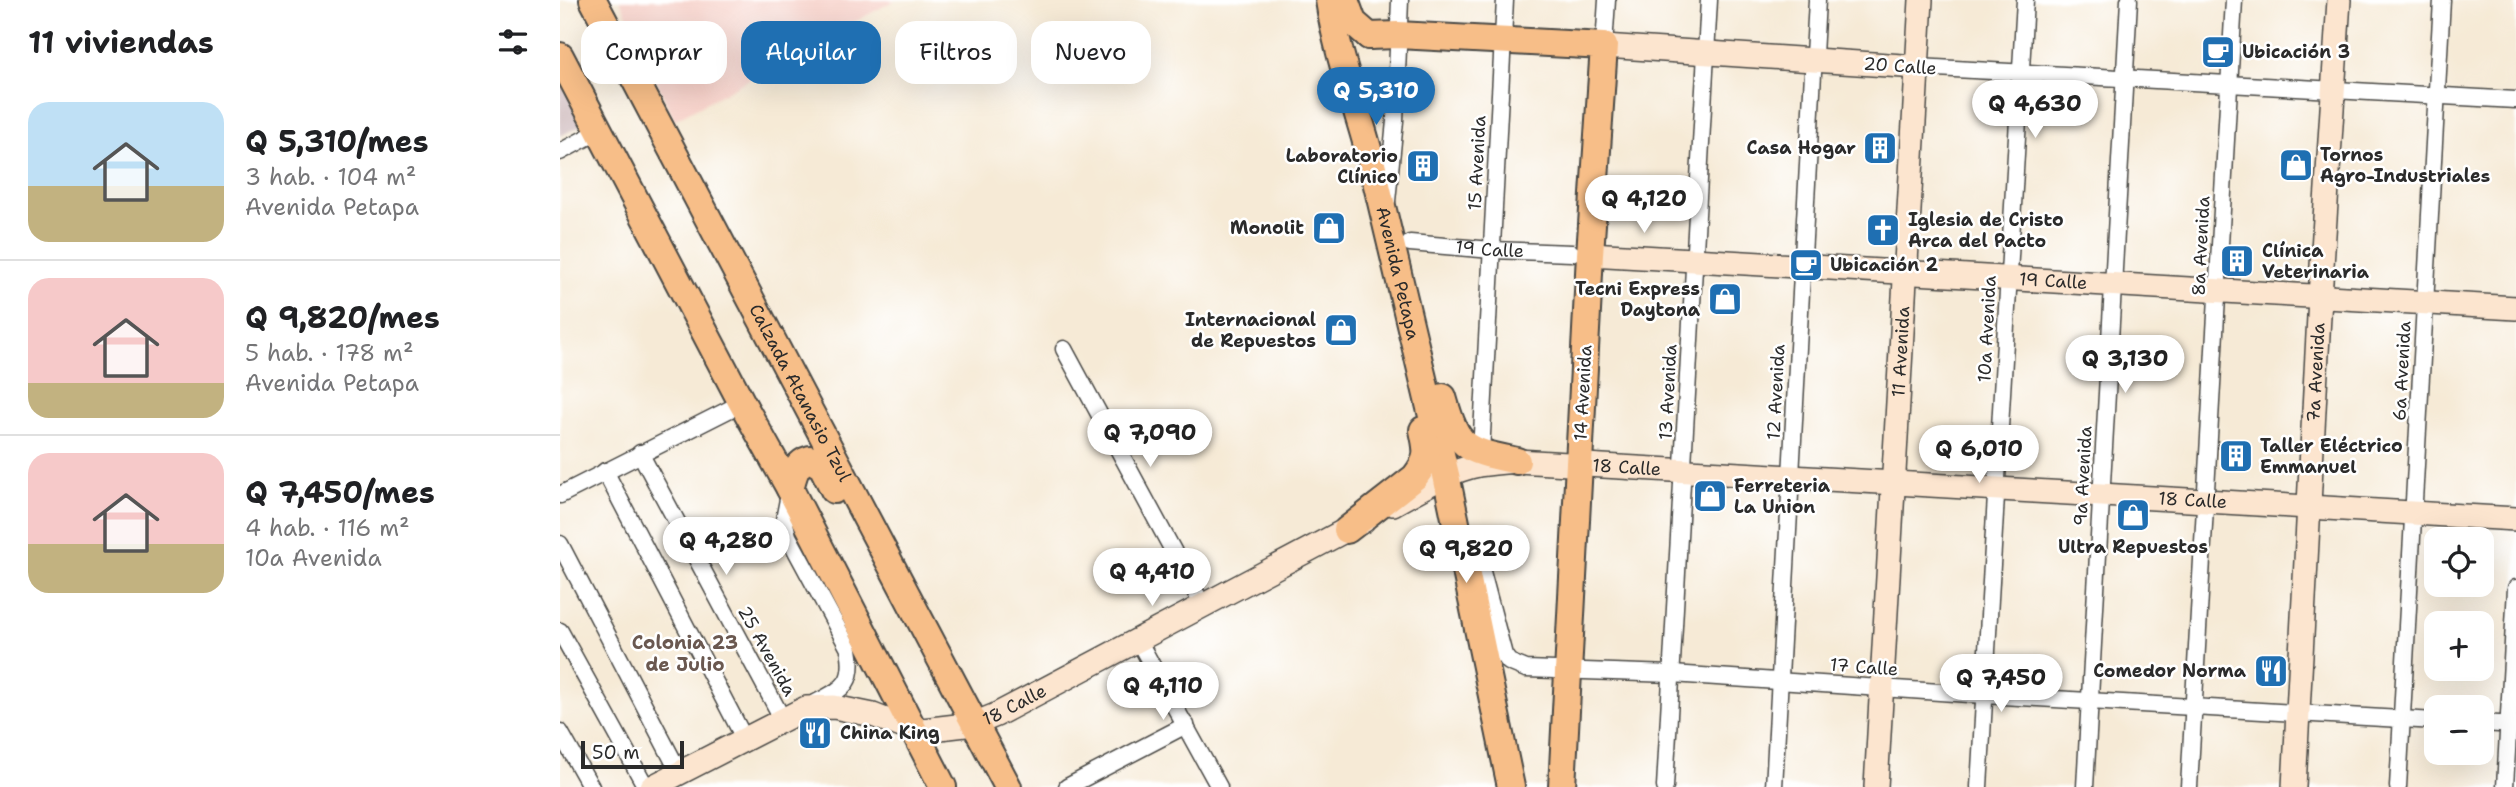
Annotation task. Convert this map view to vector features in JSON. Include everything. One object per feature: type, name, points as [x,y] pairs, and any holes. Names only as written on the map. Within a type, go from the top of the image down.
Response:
[{"type":"main road","name":"Calzada Atanasio Tzul","points":[[593,0],[1008,787]]},
{"type":"main road","name":"Avenida Petapa","points":[[1329,0],[1342,65],[1357,108],[1385,221],[1402,249],[1451,506],[1511,787]]},
{"type":"main road","points":[[1345,0],[1353,22],[1369,36],[1360,52],[1357,108]]},
{"type":"main road","name":"20 Calle","points":[[1369,36],[1398,35],[1604,46]]},
{"type":"main road","name":"14 Avenida","points":[[1562,787],[1579,464],[1581,254],[1604,46]]},
{"type":"main road","points":[[560,56],[790,489],[943,787]]},
{"type":"main road","points":[[1402,249],[1451,425],[1459,440],[1481,453],[1517,461]]},
{"type":"main road","points":[[1347,530],[1415,477],[1424,466],[1427,455],[1390,294],[1389,277],[1402,249]]},
{"type":"main road","points":[[790,489],[796,468],[802,461],[810,459],[822,466],[869,556],[909,596]]},
{"type":"street","points":[[1385,221],[1395,121],[1399,0]]},
{"type":"street","name":"15 Avenida","points":[[1481,453],[1505,0]]},
{"type":"street","name":"14 Avenida","points":[[1604,46],[1607,0]]},
{"type":"street","name":"13 Avenida","points":[[1665,787],[1709,0]]},
{"type":"street","name":"12 Avenida","points":[[1774,787],[1816,0]]},
{"type":"street","name":"11 Avenida","points":[[1876,787],[1921,0]]},
{"type":"street","name":"10a Avenida","points":[[1979,787],[2025,0]]},
{"type":"street","name":"9a Avenida","points":[[2085,787],[2129,0]]},
{"type":"street","name":"8a Avenida","points":[[2189,787],[2234,0]]},
{"type":"street","name":"7a Avenida","points":[[2294,787],[2339,0]]},
{"type":"street","name":"6a Avenida","points":[[2398,787],[2442,0]]},
{"type":"street","name":"20 Calle","points":[[1604,46],[1918,67],[2516,100]]},
{"type":"street","points":[[560,152],[599,131]]},
{"type":"street","name":"19 Calle","points":[[1402,249],[1492,250],[1695,260],[2516,308]]},
{"type":"street","points":[[1064,349],[1203,606]]},
{"type":"street","points":[[560,495],[742,403]]},
{"type":"street","name":"25 Avenida","points":[[640,453],[782,718]]},
{"type":"street","name":"18 Calle","points":[[806,708],[834,707],[873,715],[915,731],[974,723],[996,715],[1446,475],[1479,465],[1517,461],[1579,464],[2516,519]]},
{"type":"street","points":[[605,471],[744,738]]},
{"type":"street","name":"18 Calle","points":[[652,787],[806,708],[842,688],[849,678],[852,667],[849,649],[788,536],[785,520],[790,489]]},
{"type":"street","name":"Avenida Petapa","points":[[1451,506],[1476,549],[1504,655]]},
{"type":"street","points":[[560,544],[679,772]]},
{"type":"street","points":[[2505,787],[2513,725],[2516,588]]},
{"type":"street","points":[[561,634],[646,787]]},
{"type":"street","points":[[1138,640],[1219,787]]},
{"type":"street","name":"17 Calle","points":[[1504,655],[1516,667],[1568,672],[1672,674],[2424,720]]},
{"type":"street","points":[[2494,724],[2513,725]]},
{"type":"street","points":[[1067,787],[1186,725]]},
{"type":"street","points":[[560,732],[591,787]]},
{"type":"shaded area","points":[[620,0],[895,0],[856,21],[741,21],[741,84],[674,120],[658,84],[727,84],[727,21],[629,21]]},
{"type":"shaded area","points":[[560,79],[584,124],[560,136]]},
{"type":"place","name":"Ubicación 3","points":[[2218,52]]},
{"type":"place","name":"Casa Hogar","points":[[1880,148]]},
{"type":"place","name":"Tornos Agro-Industriales","points":[[2296,165]]},
{"type":"place","name":"Laboratorio Clínico","points":[[1423,166]]},
{"type":"place","name":"Monolit","points":[[1329,228]]},
{"type":"place","name":"Iglesia de Cristo Arca del Pacto","points":[[1883,230]]},
{"type":"place","name":"Clínica Veterinaria","points":[[2237,261]]},
{"type":"place","name":"Ubicación 2","points":[[1806,265]]},
{"type":"place","name":"Tecni Express Daytona","points":[[1725,299]]},
{"type":"place","name":"Internacional de Repuestos","points":[[1341,330]]},
{"type":"place","name":"Taller Eléctrico Emmanuel","points":[[2236,456]]},
{"type":"place","name":"Ferreteria La Union","points":[[1710,496]]},
{"type":"place","name":"Ultra Repuestos","points":[[2133,515]]},
{"type":"place","name":"Comedor Norma","points":[[2271,671]]},
{"type":"place","name":"China King","points":[[815,733]]},
{"type":"district","name":"Colonia 23 de Julio","points":[[685,653]]}]
